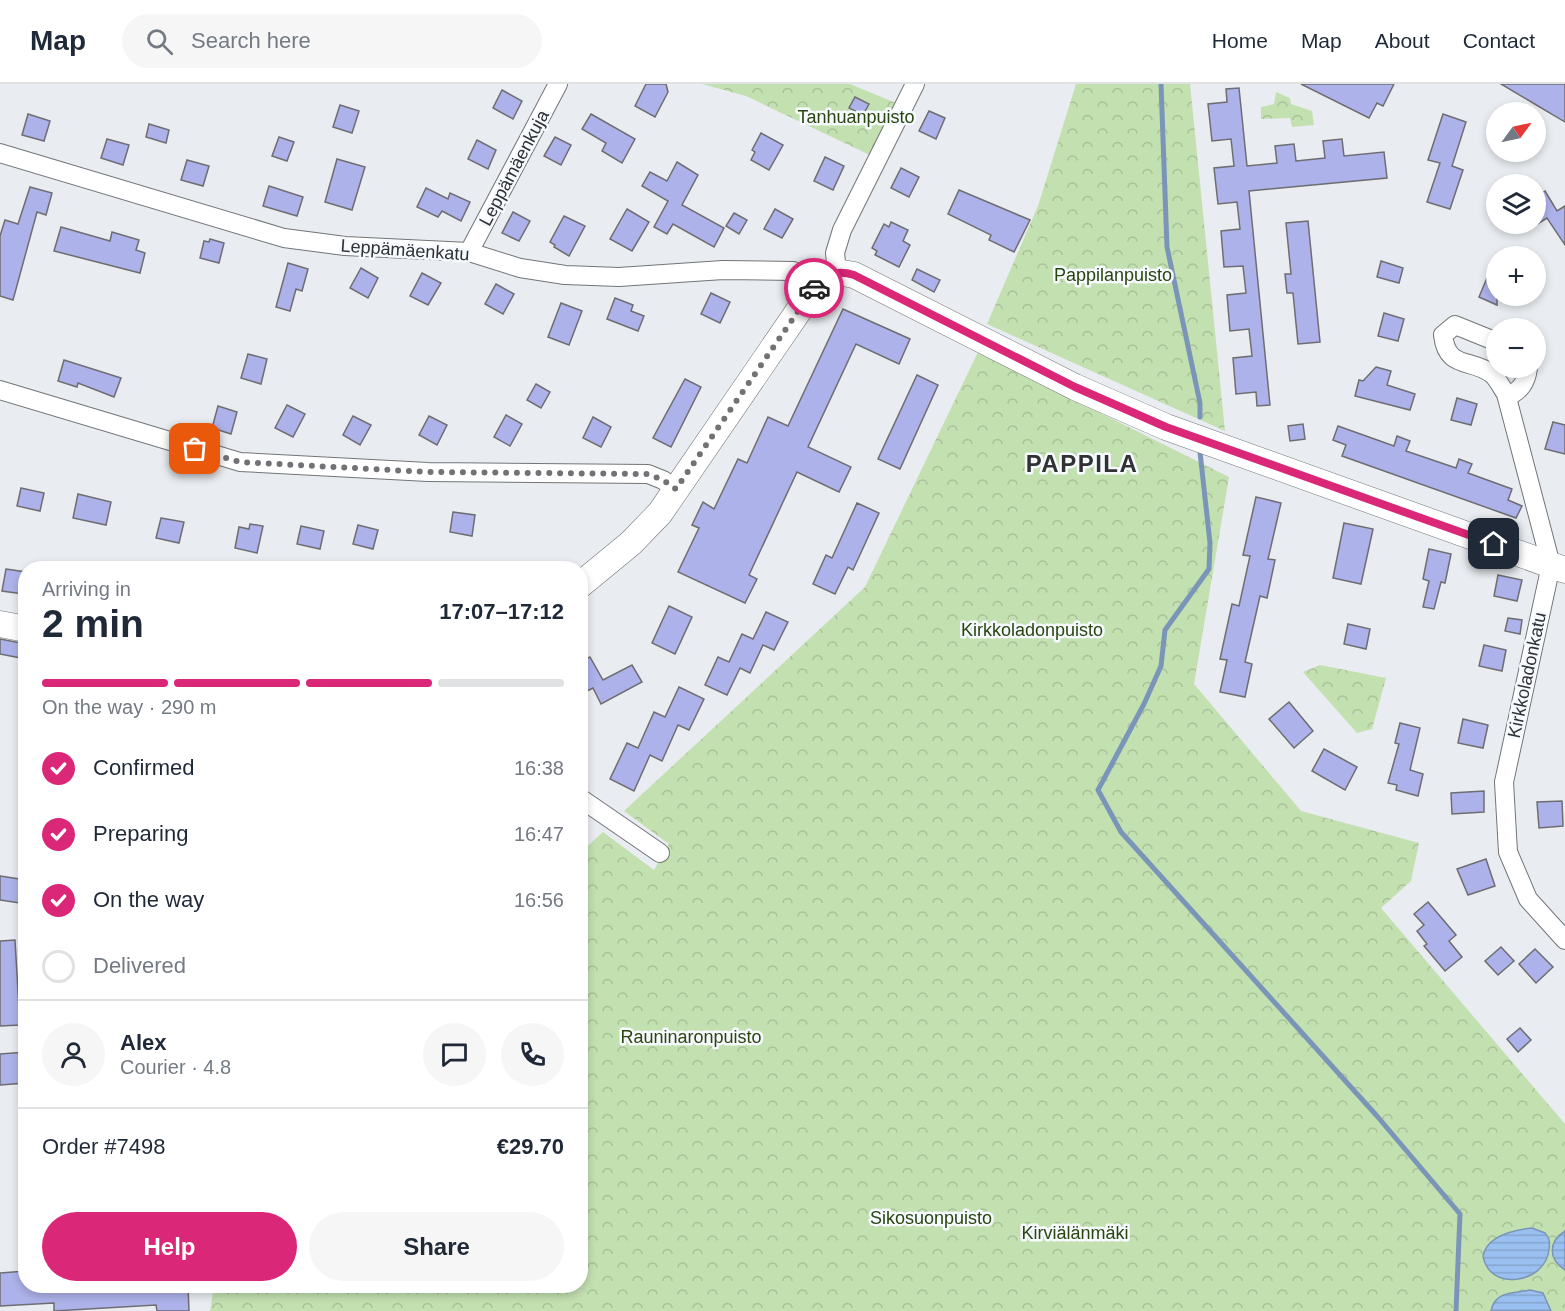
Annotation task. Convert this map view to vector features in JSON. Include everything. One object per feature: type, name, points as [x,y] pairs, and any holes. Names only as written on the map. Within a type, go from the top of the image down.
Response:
[{"type":"street","name":"Leppämäenkuja","points":[[469,252],[558,84]]},
{"type":"street","points":[[588,578],[642,532],[676,489],[827,278],[842,230],[915,84]]},
{"type":"street","name":"Leppämäenkatu","points":[[0,153],[284,238],[345,246],[469,252],[520,268],[565,275],[619,277],[723,270],[793,271],[827,278]]},
{"type":"street","points":[[827,278],[854,275],[1075,387],[1166,427],[1558,567]]},
{"type":"street","name":"Kirkkoladonkatu","points":[[1486,338],[1455,325],[1443,335],[1445,348],[1456,360],[1486,372]]},
{"type":"street","name":"Kirkkoladonkatu","points":[[1494,378],[1507,398],[1558,567],[1504,782],[1508,852],[1528,899],[1565,940]]},
{"type":"street","points":[[1507,398],[1520,391],[1527,378]]},
{"type":"street","points":[[0,390],[240,462],[428,472],[648,474],[676,489]]},
{"type":"street","points":[[0,624],[18,627]]},
{"type":"street","points":[[588,804],[660,853]]},
{"type":"green space","name":"Tanhuanpuisto","points":[[702,84],[850,84],[896,103],[874,157],[746,96]]},
{"type":"green space","name":"Pappilanpuisto","points":[[1076,84],[1190,84],[1225,431],[987,324],[1038,206]]},
{"type":"green space","points":[[1276,92],[1290,98],[1291,104],[1312,111],[1314,125],[1292,127],[1290,118],[1261,119],[1261,107],[1274,104]]},
{"type":"green space","points":[[978,352],[1229,477],[1194,684],[1301,811],[1419,843],[1411,881],[1381,908],[1565,1124],[1565,1311],[210,1311],[213,1293],[588,1293],[588,846],[603,832],[654,870],[669,844],[624,811],[865,587]]},
{"type":"green space","points":[[1320,665],[1386,678],[1372,729],[1357,733],[1303,672]]},
{"type":"water","points":[[1532,1228],[1545,1233],[1549,1239],[1549,1250],[1538,1270],[1517,1279],[1505,1279],[1495,1275],[1487,1267],[1483,1256],[1490,1243],[1510,1232]]},
{"type":"water","points":[[1565,1231],[1565,1270],[1555,1261],[1552,1250],[1555,1240]]},
{"type":"water","points":[[1530,1290],[1543,1293],[1551,1311],[1491,1311],[1493,1304],[1501,1296]]},
{"type":"building","points":[[646,84],[666,84],[668,92],[655,117],[635,106]]},
{"type":"building","points":[[1301,84],[1394,84],[1383,106],[1377,103],[1369,118]]},
{"type":"building","points":[[1501,84],[1565,84],[1565,122],[1546,111],[1546,102],[1531,102]]},
{"type":"building","points":[[1239,88],[1247,166],[1277,163],[1275,146],[1294,144],[1296,161],[1325,158],[1323,141],[1342,139],[1344,156],[1384,152],[1387,178],[1249,191],[1270,405],[1257,406],[1256,392],[1236,394],[1233,358],[1252,356],[1249,329],[1230,331],[1227,295],[1246,293],[1243,266],[1224,267],[1221,231],[1240,229],[1237,202],[1218,204],[1214,168],[1234,166],[1231,139],[1212,141],[1208,104],[1227,102],[1226,89]]},
{"type":"building","points":[[502,90],[522,101],[513,119],[493,108]]},
{"type":"building","points":[[855,97],[869,104],[863,115],[849,108]]},
{"type":"building","points":[[340,105],[359,111],[352,133],[333,127]]},
{"type":"building","points":[[929,111],[945,118],[936,139],[919,131]]},
{"type":"building","points":[[28,114],[50,121],[44,141],[22,135]]},
{"type":"building","points":[[591,114],[635,139],[622,163],[602,151],[606,143],[582,129]]},
{"type":"building","points":[[1443,114],[1466,122],[1452,166],[1463,170],[1450,209],[1427,202],[1440,163],[1428,160]]},
{"type":"building","points":[[149,124],[169,130],[166,143],[146,137]]},
{"type":"building","points":[[761,133],[783,145],[769,170],[751,160],[755,152],[752,150]]},
{"type":"building","points":[[279,137],[294,142],[287,161],[272,156]]},
{"type":"building","points":[[555,137],[571,145],[561,165],[544,156]]},
{"type":"building","points":[[107,139],[129,145],[123,165],[101,158]]},
{"type":"building","points":[[477,140],[496,150],[488,169],[468,159]]},
{"type":"building","points":[[825,157],[844,166],[833,190],[814,181]]},
{"type":"building","points":[[337,159],[365,167],[352,210],[325,202]]},
{"type":"building","points":[[187,160],[209,166],[203,186],[181,180]]},
{"type":"building","points":[[677,162],[698,175],[682,205],[724,228],[714,247],[673,224],[667,234],[654,227],[668,201],[642,186],[650,172],[667,181]]},
{"type":"building","points":[[901,168],[919,177],[909,197],[891,188]]},
{"type":"building","points":[[269,186],[303,197],[297,216],[263,206]]},
{"type":"building","points":[[30,187],[52,193],[46,215],[37,212],[13,300],[0,296],[0,236],[5,220],[18,224]]},
{"type":"building","points":[[426,188],[448,199],[450,193],[470,202],[461,221],[442,211],[438,217],[417,207]]},
{"type":"building","points":[[959,190],[1030,220],[1014,252],[989,240],[991,235],[948,214]]},
{"type":"building","points":[[1546,193],[1557,211],[1565,206],[1565,245],[1547,218]]},
{"type":"building","points":[[627,209],[649,222],[632,251],[610,239]]},
{"type":"building","points":[[775,209],[793,219],[782,238],[764,229]]},
{"type":"building","points":[[513,212],[530,221],[519,241],[502,233]]},
{"type":"building","points":[[734,213],[747,220],[739,234],[726,226]]},
{"type":"building","points":[[564,216],[585,226],[569,256],[550,242]]},
{"type":"building","points":[[1308,221],[1320,342],[1298,344],[1293,293],[1287,293],[1285,274],[1291,274],[1286,223]]},
{"type":"building","points":[[891,222],[908,230],[903,241],[910,245],[899,267],[875,255],[877,251],[872,248],[884,224],[889,227]]},
{"type":"building","points":[[61,227],[110,241],[112,232],[139,240],[136,250],[145,253],[140,273],[54,251]]},
{"type":"building","points":[[210,239],[224,243],[219,263],[200,258],[204,241],[209,242]]},
{"type":"building","points":[[1381,261],[1403,268],[1399,283],[1377,277]]},
{"type":"building","points":[[288,263],[308,269],[302,291],[296,289],[290,311],[276,307]]},
{"type":"building","points":[[361,268],[378,278],[368,298],[350,288]]},
{"type":"building","points":[[917,269],[940,280],[934,292],[912,280]]},
{"type":"building","points":[[422,273],[441,283],[428,305],[410,296]]},
{"type":"building","points":[[1486,280],[1486,300],[1479,297]]},
{"type":"building","points":[[496,284],[514,294],[503,314],[485,304]]},
{"type":"building","points":[[711,293],[730,302],[720,323],[701,314]]},
{"type":"building","points":[[615,298],[633,305],[631,311],[644,316],[638,331],[607,319]]},
{"type":"building","points":[[561,303],[582,311],[569,345],[548,337]]},
{"type":"building","points":[[843,309],[910,339],[899,364],[856,344],[808,447],[851,467],[839,492],[797,472],[749,575],[757,579],[745,603],[678,572],[699,528],[692,525],[703,502],[714,509],[738,459],[747,463],[768,417],[788,426]]},
{"type":"building","points":[[1384,313],[1404,319],[1398,341],[1378,336]]},
{"type":"building","points":[[248,354],[267,359],[261,384],[241,378]]},
{"type":"building","points":[[64,360],[121,378],[114,397],[78,383],[77,387],[58,381]]},
{"type":"building","points":[[1376,367],[1391,371],[1387,385],[1415,394],[1410,410],[1355,396],[1359,380],[1363,381]]},
{"type":"building","points":[[917,375],[938,385],[900,469],[878,459]]},
{"type":"building","points":[[685,379],[701,387],[671,447],[653,438]]},
{"type":"building","points":[[536,384],[550,392],[541,408],[527,400]]},
{"type":"building","points":[[1457,398],[1477,404],[1471,425],[1451,420]]},
{"type":"building","points":[[287,405],[305,414],[293,437],[275,428]]},
{"type":"building","points":[[218,406],[237,412],[231,434],[212,428]]},
{"type":"building","points":[[506,415],[522,424],[510,446],[494,437]]},
{"type":"building","points":[[353,416],[371,425],[360,445],[343,435]]},
{"type":"building","points":[[429,416],[447,425],[437,445],[419,435]]},
{"type":"building","points":[[593,417],[611,427],[601,447],[583,438]]},
{"type":"building","points":[[1553,422],[1565,425],[1565,454],[1545,449]]},
{"type":"building","points":[[1303,424],[1305,439],[1290,441],[1288,426]]},
{"type":"building","points":[[1338,426],[1394,446],[1397,436],[1410,441],[1406,451],[1456,468],[1459,459],[1472,464],[1468,473],[1512,489],[1508,500],[1522,506],[1516,518],[1342,456],[1346,445],[1333,440]]},
{"type":"building","points":[[21,488],[44,493],[40,511],[17,506]]},
{"type":"building","points":[[78,494],[111,502],[106,525],[73,518]]},
{"type":"building","points":[[1256,497],[1281,503],[1268,559],[1275,560],[1267,598],[1260,596],[1245,662],[1252,664],[1245,697],[1220,692],[1227,660],[1220,659],[1232,604],[1239,606],[1250,556],[1243,555]]},
{"type":"building","points":[[857,503],[879,513],[853,570],[848,567],[835,594],[813,584],[826,555],[832,558]]},
{"type":"building","points":[[453,512],[475,515],[472,536],[450,532]]},
{"type":"building","points":[[161,518],[184,522],[179,543],[156,538]]},
{"type":"building","points":[[1344,523],[1373,529],[1361,584],[1333,578]]},
{"type":"building","points":[[250,524],[263,526],[257,553],[235,548],[239,527],[249,529]]},
{"type":"building","points":[[358,525],[378,530],[373,549],[353,544]]},
{"type":"building","points":[[301,526],[324,531],[320,549],[297,544]]},
{"type":"building","points":[[1429,549],[1451,554],[1445,583],[1441,582],[1434,609],[1423,607],[1429,581],[1423,579]]},
{"type":"building","points":[[6,569],[18,571],[18,593],[2,591]]},
{"type":"building","points":[[1498,575],[1522,580],[1517,601],[1494,596]]},
{"type":"building","points":[[669,606],[692,617],[675,654],[652,643]]},
{"type":"building","points":[[766,612],[788,622],[774,650],[763,645],[750,673],[740,668],[727,695],[705,685],[718,657],[729,662],[742,634],[753,639]]},
{"type":"building","points":[[1508,618],[1522,620],[1520,634],[1505,631]]},
{"type":"building","points":[[1348,624],[1370,629],[1366,649],[1344,644]]},
{"type":"building","points":[[0,639],[18,642],[18,657],[0,654]]},
{"type":"building","points":[[1484,645],[1506,650],[1502,671],[1479,666]]},
{"type":"building","points":[[590,657],[603,680],[632,665],[642,682],[601,704],[593,688],[588,690],[588,658]]},
{"type":"building","points":[[679,687],[704,699],[689,730],[678,725],[662,761],[650,755],[634,791],[610,779],[627,743],[638,748],[654,712],[665,717]]},
{"type":"building","points":[[1289,702],[1313,731],[1294,748],[1269,719]]},
{"type":"building","points":[[1463,719],[1488,725],[1483,748],[1458,743]]},
{"type":"building","points":[[1400,723],[1420,728],[1410,770],[1423,774],[1418,796],[1396,790],[1397,785],[1388,783],[1399,744],[1395,743]]},
{"type":"building","points":[[1324,749],[1357,767],[1345,790],[1312,771]]},
{"type":"building","points":[[1484,791],[1484,812],[1452,814],[1451,793]]},
{"type":"building","points":[[1562,801],[1563,826],[1539,828],[1537,802]]},
{"type":"building","points":[[1486,859],[1495,886],[1468,895],[1457,869]]},
{"type":"building","points":[[0,876],[18,879],[18,903],[0,900]]},
{"type":"building","points":[[1428,902],[1456,935],[1449,941],[1462,957],[1445,971],[1424,946],[1427,944],[1417,931],[1424,925],[1414,914]]},
{"type":"building","points":[[15,940],[18,1025],[0,1026],[0,941]]},
{"type":"building","points":[[1501,947],[1514,961],[1498,975],[1485,961]]},
{"type":"building","points":[[1535,949],[1553,967],[1536,983],[1519,964]]},
{"type":"building","points":[[1520,1028],[1531,1040],[1518,1052],[1507,1039]]},
{"type":"building","points":[[18,1053],[18,1084],[0,1085],[0,1054]]},
{"type":"building","points":[[18,1272],[18,1293],[188,1293],[189,1311],[157,1311],[156,1305],[54,1311],[54,1303],[0,1306],[0,1273]]},
{"type":"waterway","points":[[1161,84],[1167,247],[1200,403],[1200,417]]},
{"type":"waterway","points":[[1200,452],[1210,543],[1209,569],[1165,630],[1161,666],[1144,704],[1098,790],[1121,832],[1377,1116],[1460,1214],[1456,1311]]},
{"type":"way so far","points":[[195,449],[240,462],[428,472],[648,474],[676,489],[814,288]]},
{"type":"district","name":"PAPPILA","points":[[1082,463]]},
{"type":"route","points":[[814,288],[826,276],[837,272],[854,275],[1118,407],[1327,486],[1494,544]]},
{"type":"park label","name":"Kirkkoladonpuisto","points":[[1032,630]]},
{"type":"park label","name":"Rauninaronpuisto","points":[[691,1037]]},
{"type":"park label","name":"Sikosuonpuisto","points":[[931,1218]]},
{"type":"park label","name":"Kirviälänmäki","points":[[1075,1233]]}]
